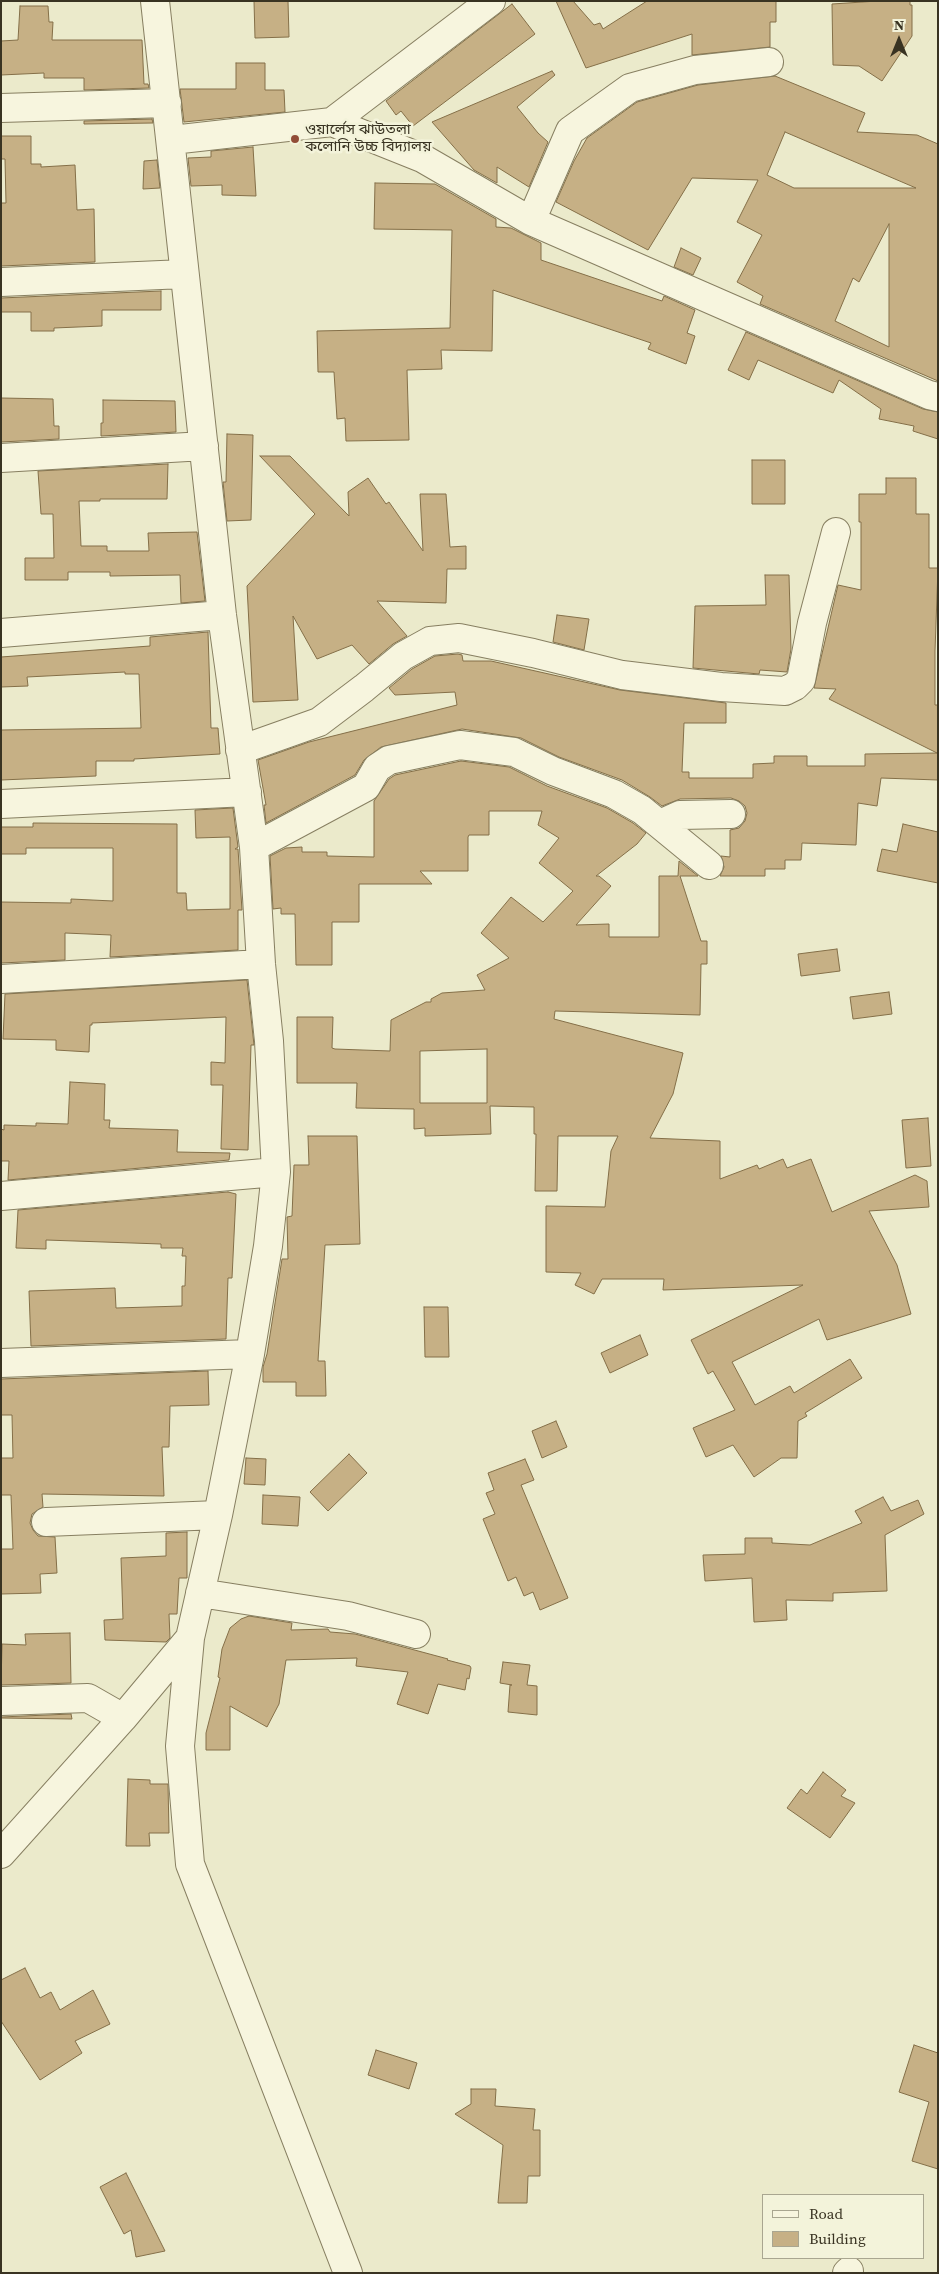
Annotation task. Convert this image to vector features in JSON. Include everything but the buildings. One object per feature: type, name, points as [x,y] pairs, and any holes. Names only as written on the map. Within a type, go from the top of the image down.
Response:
[{"type":"street","points":[[155,1],[172,140],[184,274],[222,615],[254,846],[261,964],[269,1041],[276,1172],[268,1246],[250,1354],[218,1515],[190,1638],[180,1746],[190,1864],[348,2273]]},
{"type":"street","points":[[332,122],[491,1]]},
{"type":"street","points":[[531,221],[570,131],[630,88],[695,70],[769,62]]},
{"type":"street","points":[[1,108],[167,103]]},
{"type":"street","points":[[172,140],[332,122],[422,158],[531,221],[920,391],[938,397]]},
{"type":"street","points":[[1,282],[184,274]]},
{"type":"street","points":[[1,458],[204,446]]},
{"type":"street","points":[[240,750],[319,722],[403,656],[430,641],[459,638],[533,653],[622,676],[721,687],[784,691],[795,686],[801,680],[812,622],[836,532]]},
{"type":"street","points":[[1,633],[222,615]]},
{"type":"street","points":[[254,846],[366,787],[377,768],[389,760],[460,745],[514,752],[553,771],[614,794],[642,810],[709,865]]},
{"type":"street","points":[[1,804],[247,792]]},
{"type":"street","points":[[660,824],[680,815],[732,814]]},
{"type":"street","points":[[1,979],[261,964]]},
{"type":"street","points":[[1,1196],[276,1172]]},
{"type":"street","points":[[1,1363],[250,1354]]},
{"type":"street","points":[[46,1522],[218,1515]]},
{"type":"street","points":[[200,1593],[348,1616],[416,1634]]},
{"type":"street","points":[[1,1854],[123,1718],[190,1638]]},
{"type":"street","points":[[1,1701],[88,1698],[149,1687],[186,1684]]},
{"type":"street","points":[[88,1698],[123,1718]]},
{"type":"place","name":"ওয়ার্লেস ঝাউতলা কলোনি উচ্চ বিদ্যালয়","points":[[295,139]]}]
